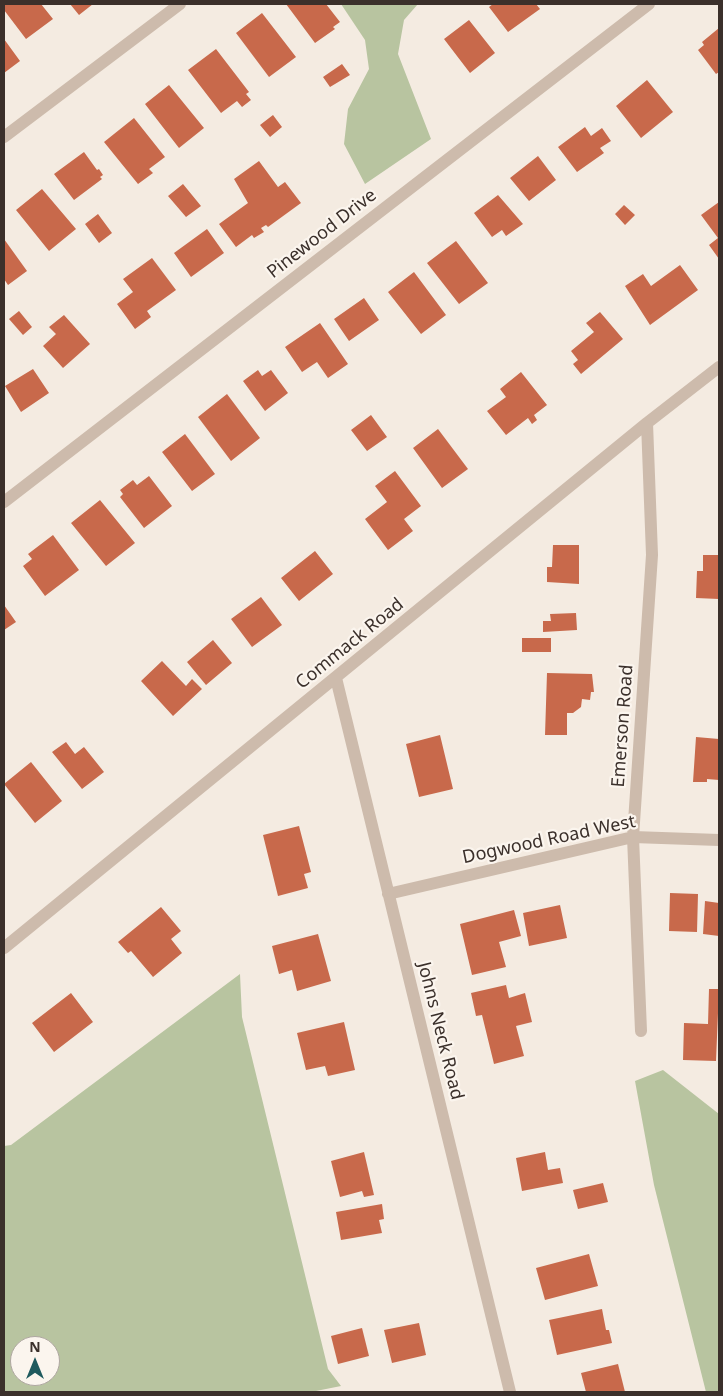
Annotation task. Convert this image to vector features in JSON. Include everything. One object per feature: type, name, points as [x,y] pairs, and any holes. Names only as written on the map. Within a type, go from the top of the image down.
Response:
[{"type":"street","points":[[4,137],[180,4]]},
{"type":"street","name":"Pinewood Drive","points":[[4,502],[18,493],[84,438],[650,4]]},
{"type":"street","name":"Commack Road","points":[[4,948],[647,423],[719,367]]},
{"type":"street","name":"Emerson Road","points":[[641,1032],[633,837],[652,555],[647,423]]},
{"type":"street","name":"Johns Neck Road","points":[[336,678],[510,1392]]},
{"type":"street","name":"Dogwood Road West","points":[[388,894],[633,837],[719,840]]},
{"type":"green space","points":[[341,4],[418,4],[404,20],[398,54],[431,139],[365,184],[344,144],[348,109],[369,69],[365,40]]},
{"type":"green space","points":[[240,974],[242,1017],[328,1369],[341,1386],[311,1392],[4,1392],[4,1146],[11,1145]]},
{"type":"green space","points":[[663,1070],[719,1114],[719,1392],[706,1392],[654,1185],[635,1081]]},
{"type":"building","points":[[4,4],[41,4],[53,19],[26,39],[4,10]]},
{"type":"building","points":[[70,4],[93,4],[79,15]]},
{"type":"building","points":[[286,4],[326,4],[340,22],[333,27],[335,29],[315,43]]},
{"type":"building","points":[[493,4],[536,4],[540,9],[508,32],[489,7]]},
{"type":"building","points":[[262,13],[296,57],[269,77],[236,33]]},
{"type":"building","points":[[469,20],[495,53],[470,73],[444,39]]},
{"type":"building","points":[[719,28],[719,72],[716,74],[698,50],[704,45],[702,42]]},
{"type":"building","points":[[4,39],[20,61],[4,73]]},
{"type":"building","points":[[216,49],[249,92],[246,94],[251,100],[242,107],[237,101],[221,113],[188,70]]},
{"type":"building","points":[[342,64],[350,75],[330,87],[323,77]]},
{"type":"building","points":[[647,80],[673,112],[641,138],[616,106]]},
{"type":"building","points":[[169,85],[204,128],[179,148],[145,104]]},
{"type":"building","points":[[273,115],[282,127],[270,137],[260,125]]},
{"type":"building","points":[[134,118],[165,157],[149,169],[153,173],[138,184],[104,142]]},
{"type":"building","points":[[585,127],[591,136],[602,128],[611,141],[600,148],[604,153],[577,172],[558,147]]},
{"type":"building","points":[[84,152],[103,175],[100,177],[102,179],[74,200],[54,174]]},
{"type":"building","points":[[538,156],[556,180],[529,201],[510,178]]},
{"type":"building","points":[[259,161],[278,187],[285,182],[301,203],[268,227],[266,225],[261,228],[264,232],[254,238],[252,235],[236,247],[219,224],[248,203],[234,179]]},
{"type":"building","points":[[183,184],[201,206],[186,217],[168,196]]},
{"type":"building","points":[[42,189],[76,229],[49,251],[16,210]]},
{"type":"building","points":[[498,195],[523,224],[506,236],[502,230],[492,237],[474,213]]},
{"type":"building","points":[[719,202],[719,259],[709,245],[718,238],[701,215]]},
{"type":"building","points":[[624,205],[635,215],[625,225],[615,214]]},
{"type":"building","points":[[98,214],[112,233],[99,243],[85,224]]},
{"type":"building","points":[[207,229],[224,253],[191,277],[174,253]]},
{"type":"building","points":[[4,239],[27,271],[8,285],[4,279]]},
{"type":"building","points":[[456,241],[488,283],[459,304],[427,263]]},
{"type":"building","points":[[152,258],[176,290],[147,311],[151,317],[135,329],[117,304],[133,292],[123,279]]},
{"type":"building","points":[[680,265],[698,290],[650,325],[625,286],[643,274],[651,286]]},
{"type":"building","points":[[414,272],[446,315],[421,334],[388,292]]},
{"type":"building","points":[[364,298],[379,320],[349,341],[334,319]]},
{"type":"building","points":[[19,311],[32,327],[23,335],[9,319]]},
{"type":"building","points":[[600,312],[623,339],[581,374],[573,364],[578,360],[571,351],[594,332],[586,323]]},
{"type":"building","points":[[64,315],[90,344],[63,368],[43,346],[56,334],[49,327]]},
{"type":"building","points":[[320,323],[348,364],[328,378],[317,362],[302,372],[285,347]]},
{"type":"building","points":[[33,369],[49,393],[21,412],[5,386]]},
{"type":"building","points":[[258,370],[262,376],[271,370],[288,393],[265,411],[243,381]]},
{"type":"building","points":[[521,372],[547,405],[534,415],[537,420],[532,424],[528,418],[506,435],[487,411],[506,397],[500,389]]},
{"type":"building","points":[[227,394],[260,438],[231,461],[198,417]]},
{"type":"building","points":[[371,415],[387,437],[367,451],[351,430]]},
{"type":"building","points":[[438,429],[468,469],[442,488],[413,448]]},
{"type":"building","points":[[185,434],[215,474],[192,491],[162,452]]},
{"type":"building","points":[[395,471],[421,506],[404,519],[413,531],[388,550],[365,519],[387,502],[375,486]]},
{"type":"building","points":[[149,476],[172,506],[144,528],[120,497],[123,494],[120,490],[133,480],[137,485]]},
{"type":"building","points":[[100,500],[135,543],[106,566],[71,523]]},
{"type":"building","points":[[53,535],[79,570],[45,596],[23,566],[32,559],[28,554]]},
{"type":"building","points":[[553,545],[579,545],[579,584],[547,582],[547,567],[552,567]]},
{"type":"building","points":[[315,551],[333,574],[299,601],[281,578]]},
{"type":"building","points":[[703,555],[718,555],[719,599],[696,598],[697,571],[703,571]]},
{"type":"building","points":[[261,597],[282,625],[252,647],[231,619]]},
{"type":"building","points":[[4,605],[16,622],[4,630]]},
{"type":"building","points":[[576,613],[577,630],[543,632],[543,621],[551,621],[550,614]]},
{"type":"building","points":[[522,638],[551,638],[551,652],[522,652]]},
{"type":"building","points":[[213,640],[232,663],[206,685],[187,662]]},
{"type":"building","points":[[162,661],[186,686],[192,679],[202,689],[173,716],[141,681]]},
{"type":"building","points":[[547,673],[592,674],[594,692],[591,692],[590,700],[582,699],[581,707],[573,713],[567,713],[567,735],[545,735]]},
{"type":"building","points":[[440,735],[453,789],[419,797],[406,744]]},
{"type":"building","points":[[696,737],[719,739],[719,780],[707,779],[707,782],[693,782]]},
{"type":"building","points":[[66,742],[75,754],[84,747],[104,772],[82,789],[52,752]]},
{"type":"building","points":[[31,762],[62,801],[35,823],[4,784]]},
{"type":"building","points":[[299,826],[311,872],[304,874],[308,888],[278,896],[263,835]]},
{"type":"building","points":[[670,893],[698,894],[697,932],[669,931]]},
{"type":"building","points":[[705,901],[719,903],[719,936],[703,934]]},
{"type":"building","points":[[560,905],[567,938],[529,946],[523,913]]},
{"type":"building","points":[[161,907],[181,931],[171,939],[182,953],[153,977],[131,951],[128,953],[118,942]]},
{"type":"building","points":[[514,910],[521,936],[499,942],[506,967],[472,975],[460,924]]},
{"type":"building","points":[[318,934],[331,981],[297,991],[292,970],[279,974],[272,946]]},
{"type":"building","points":[[506,985],[509,998],[525,993],[532,1022],[516,1026],[524,1056],[494,1064],[482,1015],[476,1016],[471,993]]},
{"type":"building","points":[[709,989],[719,989],[716,1061],[683,1060],[684,1023],[708,1024]]},
{"type":"building","points":[[71,993],[93,1022],[54,1052],[32,1023]]},
{"type":"building","points":[[344,1022],[355,1070],[328,1076],[325,1066],[306,1070],[297,1033]]},
{"type":"building","points":[[364,1152],[374,1195],[364,1197],[362,1191],[340,1197],[331,1161]]},
{"type":"building","points":[[545,1152],[548,1170],[560,1168],[563,1183],[522,1191],[516,1158]]},
{"type":"building","points":[[603,1183],[608,1202],[578,1209],[573,1190]]},
{"type":"building","points":[[382,1204],[384,1219],[379,1220],[382,1233],[341,1240],[336,1212]]},
{"type":"building","points":[[589,1254],[598,1286],[545,1300],[536,1268]]},
{"type":"building","points":[[602,1309],[606,1330],[609,1330],[612,1343],[557,1355],[549,1320]]},
{"type":"building","points":[[419,1323],[426,1355],[392,1363],[384,1330]]},
{"type":"building","points":[[362,1328],[369,1356],[338,1364],[331,1336]]},
{"type":"building","points":[[618,1364],[625,1392],[586,1392],[581,1373]]}]
